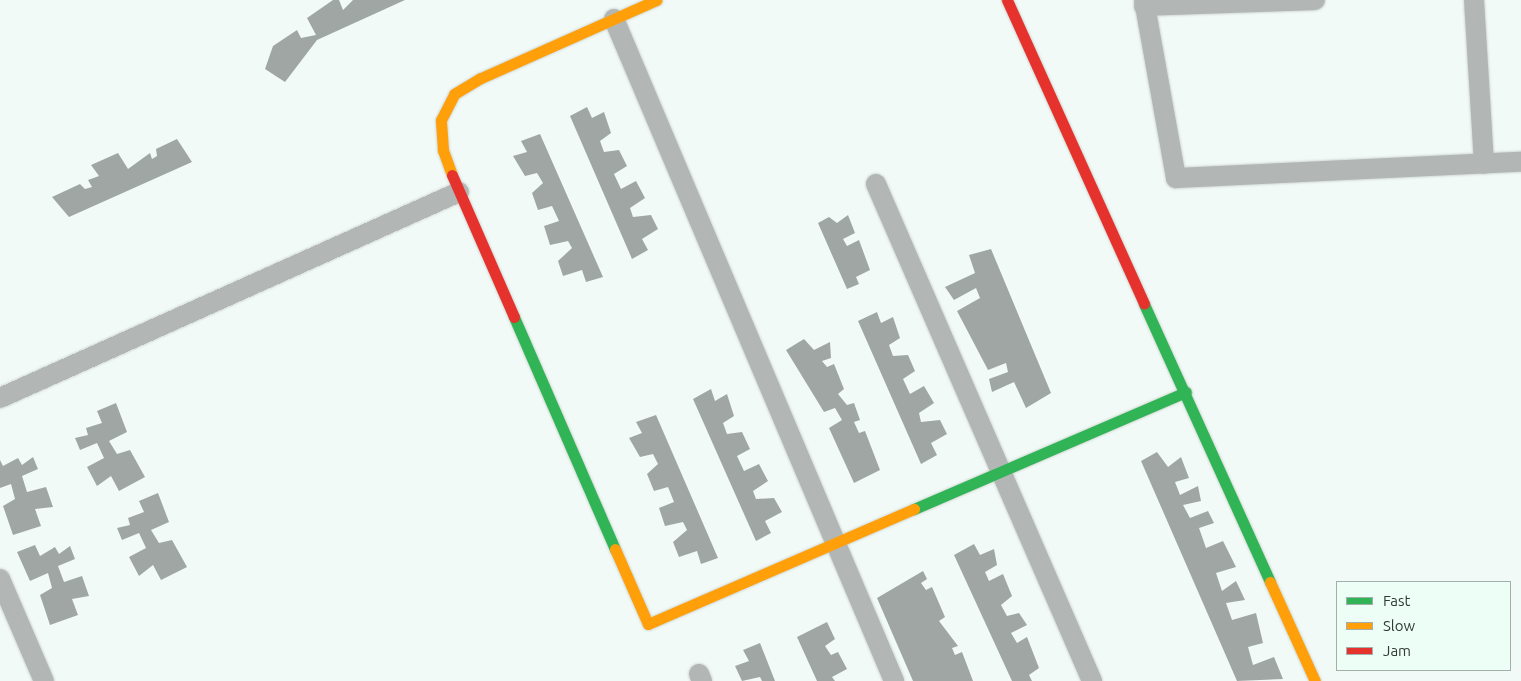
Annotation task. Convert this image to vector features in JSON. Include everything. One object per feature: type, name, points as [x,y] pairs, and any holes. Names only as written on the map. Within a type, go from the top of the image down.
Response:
[{"type":"street","points":[[656,0],[481,78],[454,94],[440,120],[443,150],[459,192],[648,624],[1186,392]]},
{"type":"street","points":[[1007,0],[1186,392],[1315,681]]},
{"type":"street","points":[[1314,0],[1144,3],[1176,178],[1521,162]]},
{"type":"street","points":[[1474,0],[1484,164]]},
{"type":"street","points":[[614,19],[894,681]]},
{"type":"street","points":[[876,184],[1092,681]]},
{"type":"street","points":[[0,398],[459,192]]},
{"type":"street","points":[[0,579],[8,618],[44,681]]},
{"type":"building","points":[[333,0],[339,0],[343,10],[353,0],[405,0],[317,40],[285,82],[265,69],[273,46],[297,30],[301,38],[316,35],[307,18]]},
{"type":"building","points":[[587,107],[592,118],[604,112],[611,133],[600,141],[604,152],[619,150],[627,166],[614,174],[621,189],[636,181],[645,198],[630,208],[633,217],[651,215],[658,229],[642,239],[648,250],[632,259],[570,116]]},
{"type":"building","points":[[540,134],[603,277],[586,282],[582,270],[563,276],[558,261],[572,248],[568,241],[550,245],[544,226],[559,221],[552,206],[538,210],[532,193],[543,183],[537,173],[525,176],[513,156],[527,152],[521,141]]},
{"type":"building","points":[[177,139],[192,162],[69,217],[52,197],[80,184],[85,189],[92,187],[88,180],[99,176],[91,165],[118,153],[128,169],[150,153],[152,159],[157,156],[156,149]]},
{"type":"building","points":[[848,215],[855,233],[843,239],[847,246],[859,240],[870,270],[856,277],[859,284],[847,289],[818,223],[829,217],[837,223]]},
{"type":"building","points":[[991,249],[1051,393],[1026,408],[1014,382],[992,392],[989,379],[1008,372],[1006,363],[988,370],[957,311],[980,298],[976,288],[954,300],[945,287],[975,273],[969,255]]},
{"type":"building","points":[[877,312],[881,323],[893,317],[900,338],[889,345],[893,356],[908,355],[915,371],[903,379],[910,394],[924,386],[934,403],[919,413],[921,422],[940,420],[947,434],[931,443],[937,455],[921,464],[858,321]]},
{"type":"building","points":[[804,339],[814,350],[830,342],[831,358],[822,361],[827,367],[834,364],[844,389],[838,394],[847,405],[854,403],[860,420],[854,422],[859,433],[865,431],[880,470],[854,483],[829,428],[842,420],[835,408],[824,412],[786,350]]},
{"type":"building","points":[[711,389],[715,401],[727,394],[734,416],[723,423],[727,434],[742,432],[750,449],[737,456],[744,471],[759,464],[768,481],[753,491],[756,499],[774,498],[782,512],[765,521],[771,533],[756,541],[693,399]]},
{"type":"building","points":[[116,403],[127,432],[109,441],[117,454],[130,450],[145,477],[119,491],[111,476],[97,486],[87,467],[104,458],[97,443],[80,450],[75,438],[88,435],[86,428],[102,423],[97,411]]},
{"type":"building","points":[[656,415],[718,558],[701,564],[697,551],[679,557],[673,542],[687,530],[683,522],[665,526],[659,508],[674,502],[668,487],[654,491],[647,474],[658,464],[653,454],[640,457],[629,438],[642,433],[636,422]]},
{"type":"building","points":[[1157,452],[1168,467],[1181,457],[1189,478],[1175,482],[1180,495],[1198,486],[1201,501],[1183,505],[1190,518],[1208,511],[1214,523],[1199,528],[1206,548],[1223,541],[1236,567],[1216,573],[1222,591],[1236,581],[1245,600],[1226,603],[1232,620],[1256,613],[1263,643],[1248,647],[1253,665],[1274,657],[1283,679],[1237,681],[1141,461]]},
{"type":"building","points":[[33,457],[38,469],[22,476],[27,492],[46,487],[53,507],[35,509],[41,526],[13,535],[3,506],[15,499],[11,484],[0,488],[0,460],[3,466],[18,458],[22,465]]},
{"type":"building","points":[[158,493],[169,522],[151,530],[159,543],[172,540],[187,567],[161,580],[153,565],[139,576],[129,557],[146,548],[139,533],[122,540],[117,528],[130,525],[128,518],[144,512],[139,501]]},
{"type":"building","points":[[974,544],[980,555],[994,549],[997,565],[985,572],[989,581],[1003,574],[1012,596],[1001,605],[1007,616],[1019,613],[1027,625],[1011,633],[1017,643],[1027,637],[1039,668],[1029,675],[1032,681],[1012,681],[954,555]]},
{"type":"building","points":[[35,545],[40,556],[55,547],[59,554],[70,546],[75,559],[58,566],[64,582],[82,576],[89,596],[72,599],[78,615],[50,625],[40,595],[52,588],[48,573],[30,581],[17,552]]},
{"type":"building","points":[[923,571],[927,579],[921,583],[926,590],[932,587],[945,617],[939,621],[958,646],[952,648],[955,655],[962,652],[973,681],[913,681],[877,598]]},
{"type":"building","points":[[827,622],[835,639],[825,646],[831,655],[838,652],[847,669],[832,677],[835,681],[817,681],[797,637]]},
{"type":"building","points":[[760,643],[775,681],[762,681],[760,677],[742,681],[735,666],[749,661],[743,650]]},
{"type":"traffic: fast","points":[[1144,304],[1270,582]]},
{"type":"traffic: fast","points":[[514,317],[615,549]]},
{"type":"traffic: fast","points":[[914,509],[1186,392]]},
{"type":"traffic: slow","points":[[452,175],[443,150],[441,120],[454,94],[481,78],[656,0]]},
{"type":"traffic: slow","points":[[615,549],[648,624],[914,509]]},
{"type":"traffic: slow","points":[[1270,582],[1315,681]]},
{"type":"traffic: jam","points":[[1007,0],[1144,304]]},
{"type":"traffic: jam","points":[[452,175],[514,317]]}]
